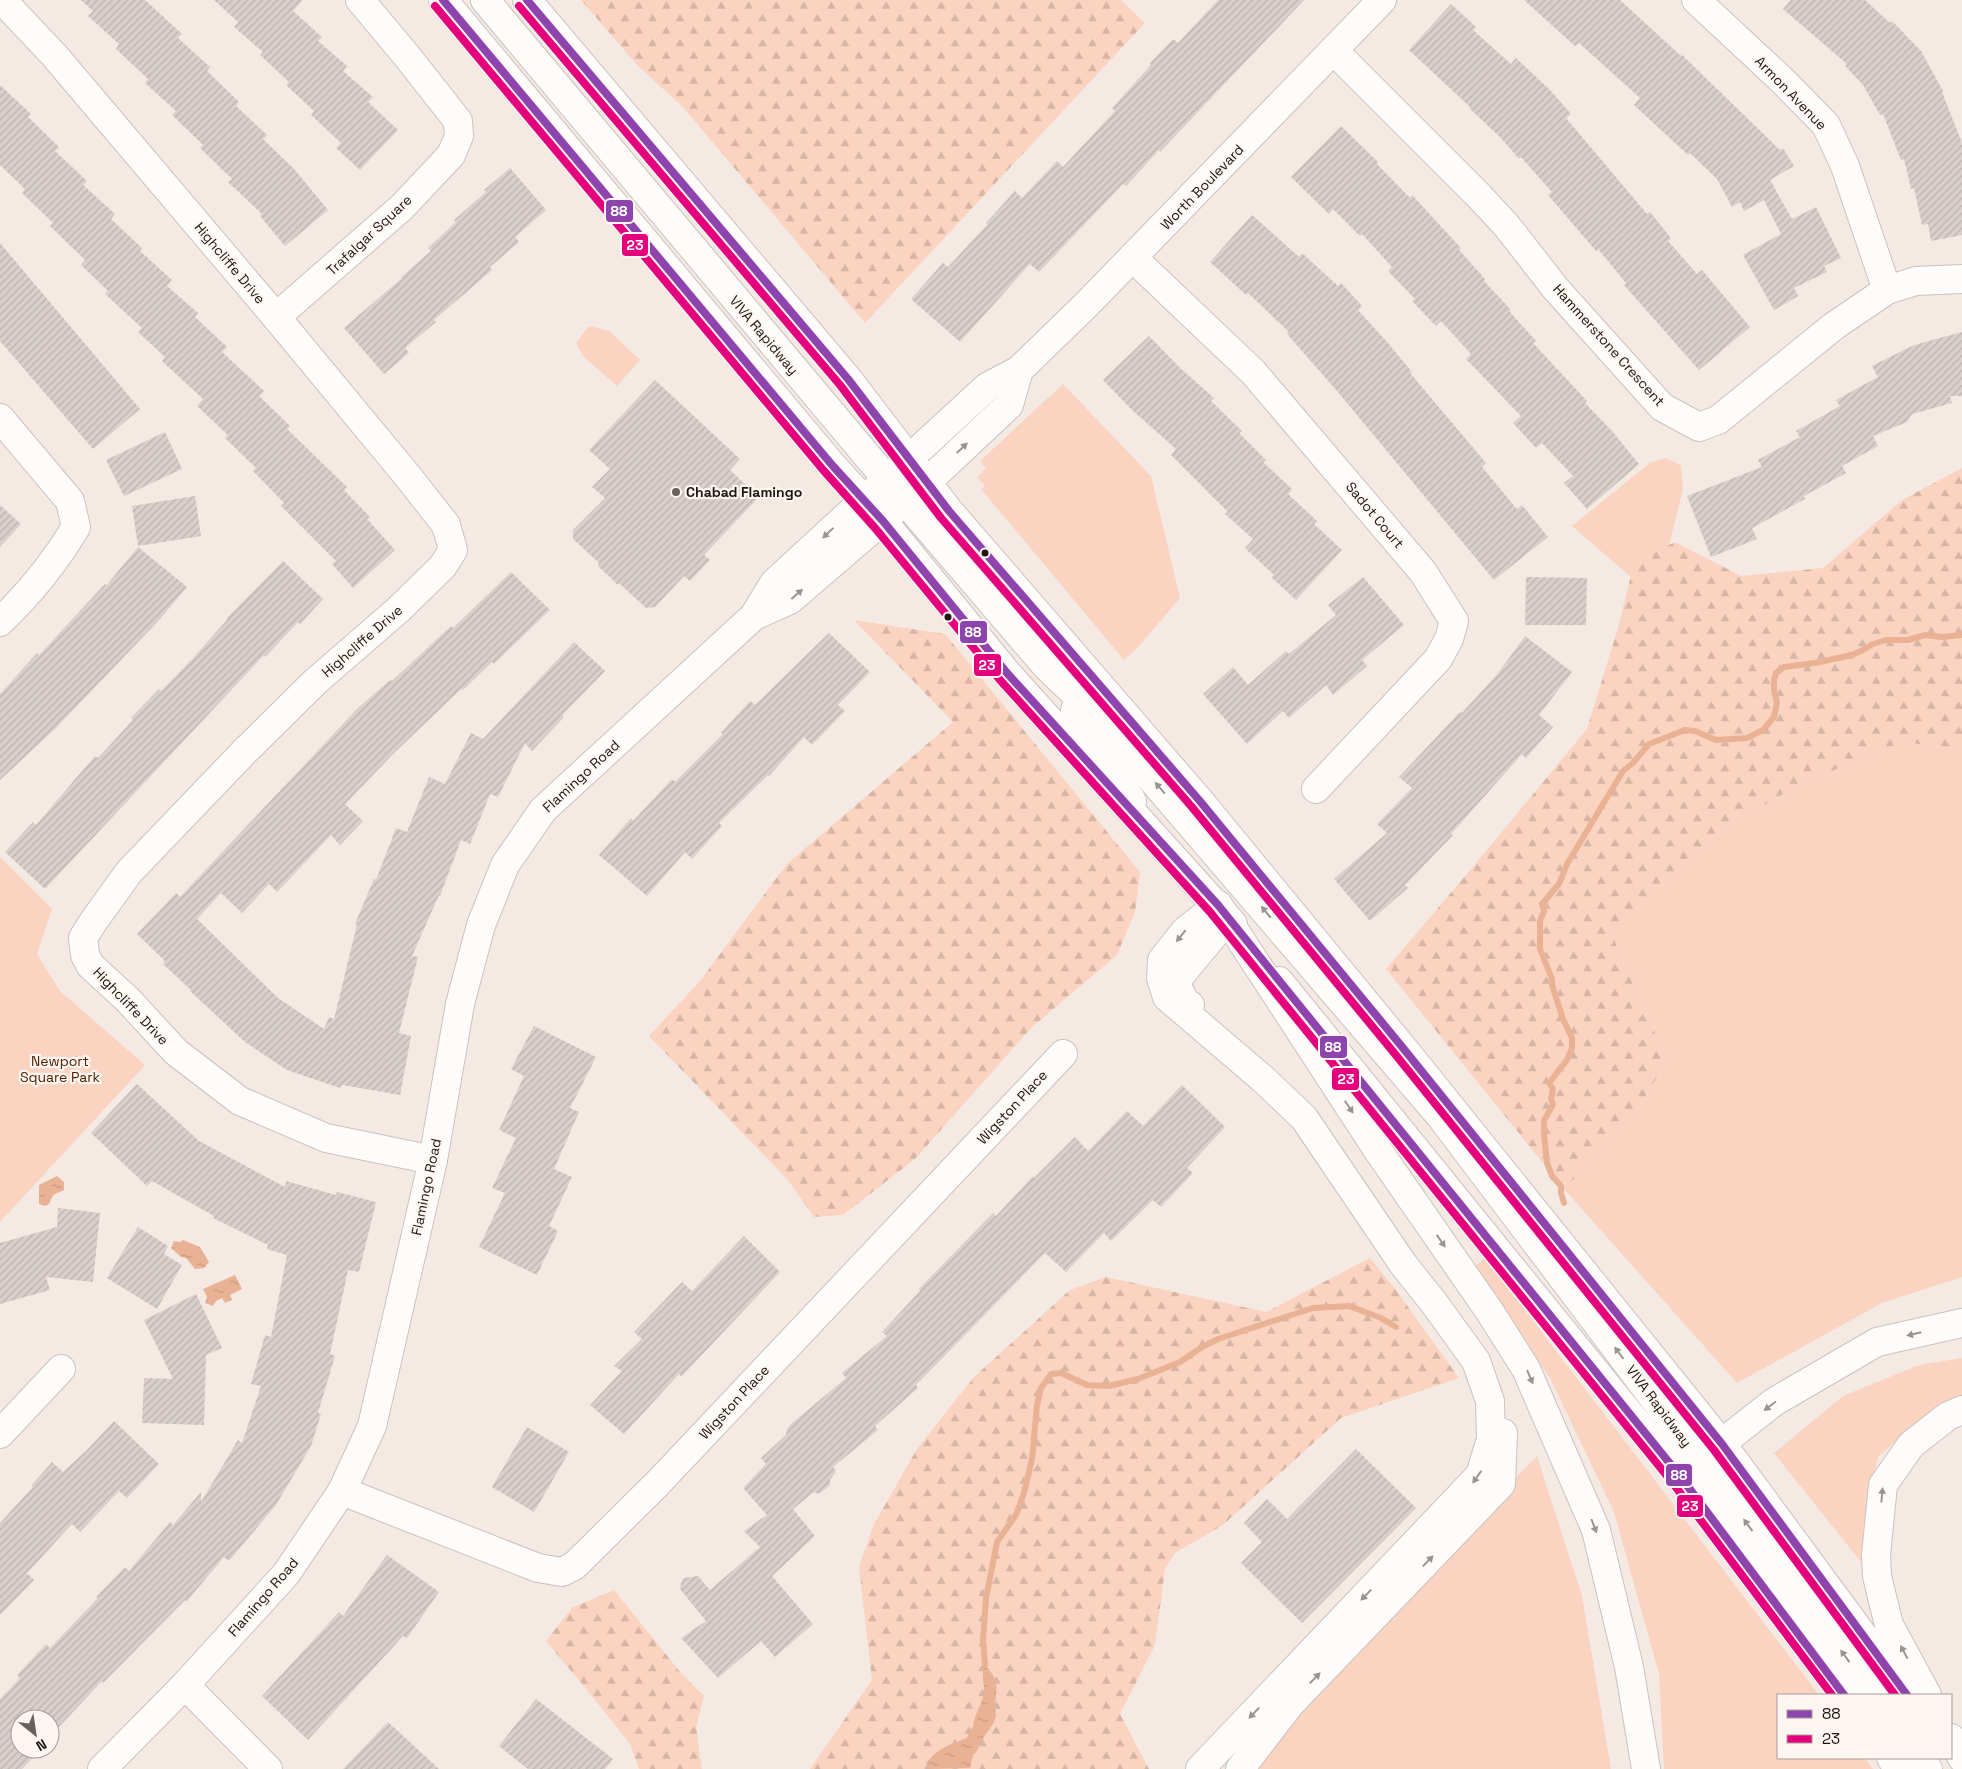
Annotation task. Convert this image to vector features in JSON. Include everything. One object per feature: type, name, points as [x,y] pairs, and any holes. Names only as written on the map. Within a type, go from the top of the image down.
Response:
[{"type":"main road","name":"Highcliffe Drive","points":[[2,0],[54,54],[276,317],[446,525],[453,550],[443,566],[398,610],[316,681],[245,751],[129,872],[83,938],[85,955],[90,965],[128,1000],[176,1052],[240,1101],[326,1138],[433,1160]]},
{"type":"main road","name":"Trafalgar Square","points":[[276,317],[402,207],[451,155],[459,136],[458,121],[360,0]]},
{"type":"main road","points":[[443,0],[832,465],[883,521],[1008,673],[1222,912],[1691,1469],[1843,1694]]},
{"type":"main road","name":"VIVA Rapidway","points":[[485,0],[886,479],[1047,667],[1094,712],[1441,1117],[1691,1469],[1873,1694]]},
{"type":"main road","points":[[527,0],[661,161],[848,379],[949,511],[1205,808],[1403,1048],[1722,1444],[1905,1694]]},
{"type":"main road","name":"Worth Boulevard","points":[[886,479],[910,459],[987,386],[1019,370],[1133,258],[1382,0]]},
{"type":"main road","name":"Armon Avenue","points":[[1696,0],[1784,82],[1826,125],[1845,166],[1887,290]]},
{"type":"main road","name":"Hammerstone Crescent","points":[[1334,51],[1506,225],[1562,296],[1662,407],[1699,427],[1718,420],[1834,326],[1887,290],[1916,281],[1962,279]]},
{"type":"main road","name":"Sadot Court","points":[[1133,258],[1254,372],[1423,572],[1454,621],[1449,639],[1438,659],[1316,789]]},
{"type":"main road","name":"Worth Boulevard","points":[[905,501],[1009,405],[1019,370]]},
{"type":"main road","points":[[0,418],[70,501],[76,527],[63,549],[29,594],[0,622]]},
{"type":"main road","name":"Flamingo Road","points":[[102,1769],[185,1685],[286,1574],[342,1491],[372,1426],[433,1160],[460,1004],[481,925],[505,865],[542,810],[754,616],[774,582],[886,479]]},
{"type":"main road","name":"Flamingo Road","points":[[754,616],[790,600],[905,501]]},
{"type":"main road","name":"VIVA Rapidway","points":[[1047,667],[1150,830]]},
{"type":"main road","points":[[1200,1769],[1480,1475],[1491,1439],[1490,1401],[1476,1361],[1403,1264],[1304,1118],[1263,1079],[1167,997],[1161,978],[1162,960],[1185,931],[1222,912]]},
{"type":"main road","points":[[1222,912],[1175,982],[1185,1002],[1255,1057],[1324,1129],[1390,1218],[1504,1388],[1502,1484],[1291,1703],[1240,1769]]},
{"type":"main road","points":[[1222,912],[1373,1144],[1490,1312],[1526,1369],[1596,1530],[1629,1667],[1646,1769]]},
{"type":"main road","name":"Wigston Place","points":[[342,1491],[538,1568],[562,1572],[574,1566],[657,1484],[1063,1054]]},
{"type":"main road","points":[[1691,1469],[1774,1402],[1877,1342],[1962,1323]]},
{"type":"main road","points":[[0,1434],[61,1369]]},
{"type":"main road","points":[[1926,1694],[1889,1625],[1882,1597],[1876,1555],[1883,1485],[1911,1445],[1948,1416],[1962,1410]]},
{"type":"main road","points":[[185,1685],[268,1769]]},
{"type":"main road","points":[[1952,1740],[1962,1758]]},
{"type":"main road","points":[[1952,1757],[1960,1769]]},
{"type":"main road","points":[[1891,1759],[1899,1769]]},
{"type":"green space","points":[[581,0],[1121,0],[1145,23],[865,323],[683,107],[638,66]]},
{"type":"green space","points":[[589,326],[609,331],[640,360],[617,386],[583,356],[576,343]]},
{"type":"green space","points":[[1063,384],[1151,476],[1180,598],[1139,646],[1124,660],[981,489],[985,486],[977,477],[986,469],[980,461]]},
{"type":"green space","points":[[1666,458],[1681,465],[1683,489],[1669,545],[1635,563],[1631,577],[1572,526],[1651,462]]},
{"type":"green space","points":[[1962,468],[1962,749],[1902,742],[1800,784],[1714,835],[1611,933],[1667,1060],[1634,1116],[1564,1189],[1386,969],[1587,729],[1618,628],[1634,563],[1675,542],[1741,576],[1823,568],[1902,500]]},
{"type":"green space","points":[[854,620],[945,634],[1140,872],[1135,912],[1117,955],[1031,1028],[915,1159],[843,1215],[814,1217],[787,1179],[649,1036],[700,981],[787,864],[953,722]]},
{"type":"green space","points":[[1902,742],[1962,749],[1962,1277],[1882,1303],[1737,1383],[1564,1189],[1634,1116],[1667,1060],[1611,933],[1714,835],[1800,784]]},
{"type":"green space","name":"Newport Square Park","points":[[0,857],[52,909],[37,954],[60,991],[145,1065],[0,1222]]},
{"type":"green space","points":[[1370,1258],[1396,1290],[1459,1378],[1341,1418],[1223,1525],[1175,1553],[1165,1569],[1155,1645],[1120,1714],[1149,1769],[810,1769],[872,1680],[859,1567],[873,1526],[917,1449],[974,1377],[1070,1290],[1106,1277],[1266,1312]]},
{"type":"green space","points":[[1485,1258],[1818,1694],[1777,1694],[1777,1759],[1866,1759],[1873,1769],[1664,1769],[1659,1674],[1614,1512],[1550,1378],[1473,1268]]},
{"type":"green space","points":[[1962,1358],[1962,1397],[1935,1407],[1878,1457],[1865,1515],[1861,1562],[1774,1453],[1843,1396],[1919,1365]]},
{"type":"green space","points":[[1537,1456],[1582,1596],[1611,1769],[1228,1769]]},
{"type":"green space","points":[[614,1590],[681,1673],[704,1696],[696,1727],[702,1769],[639,1769],[630,1744],[546,1641],[572,1608]]},
{"type":"water","points":[[57,1176],[64,1182],[64,1190],[53,1195],[49,1204],[45,1206],[39,1204],[39,1185]]},
{"type":"water","points":[[183,1240],[200,1247],[209,1262],[204,1268],[195,1269],[186,1258],[181,1257],[171,1248],[174,1241],[180,1242]]},
{"type":"water","points":[[235,1275],[242,1289],[230,1295],[232,1300],[225,1303],[222,1298],[216,1301],[213,1306],[205,1303],[207,1297],[203,1289]]},
{"type":"water","points":[[985,1665],[993,1676],[996,1685],[996,1716],[973,1755],[970,1768],[930,1769],[926,1763],[930,1758],[955,1742],[967,1738],[973,1727],[984,1693],[983,1676]]},
{"type":"building","points":[[81,0],[145,0],[182,34],[178,38],[210,67],[207,71],[239,102],[236,106],[267,135],[263,139],[294,169],[328,210],[285,246],[260,216],[262,214],[228,182],[232,179],[200,148],[203,145],[172,115],[176,111],[145,83],[148,79],[116,49],[119,44],[88,16],[93,11]]},
{"type":"building","points":[[214,0],[303,0],[293,11],[322,37],[318,41],[347,66],[343,71],[373,97],[368,102],[398,130],[360,170],[336,148],[341,143],[311,115],[314,111],[286,85],[289,82],[260,55],[263,52],[234,27],[238,22]]},
{"type":"building","points":[[1218,0],[1304,0],[1126,186],[1123,184],[1039,272],[1030,264],[960,342],[911,299],[943,263],[948,267],[1015,191],[1022,198],[1057,161],[1063,167],[1115,111],[1112,108],[1151,65],[1150,63],[1173,39],[1178,43]]},
{"type":"building","points":[[1524,0],[1620,0],[1682,55],[1780,150],[1783,148],[1794,166],[1770,180],[1792,219],[1816,207],[1841,258],[1824,266],[1827,272],[1794,288],[1798,296],[1774,310],[1743,255],[1781,234],[1764,200],[1744,211],[1740,202],[1732,207],[1717,179],[1634,105],[1640,98],[1579,43],[1575,46]]},
{"type":"building","points":[[1791,0],[1865,0],[1890,23],[1892,21],[1921,51],[1943,91],[1962,143],[1962,235],[1931,241],[1928,224],[1922,225],[1914,188],[1911,189],[1904,159],[1901,160],[1883,114],[1880,115],[1863,85],[1845,66],[1847,64],[1783,9]]},
{"type":"building","points":[[1451,4],[1476,27],[1473,30],[1511,64],[1516,58],[1550,90],[1571,114],[1566,118],[1647,214],[1650,212],[1671,238],[1668,241],[1697,274],[1702,270],[1750,327],[1699,370],[1624,285],[1626,283],[1598,249],[1596,251],[1548,195],[1552,192],[1521,157],[1519,159],[1470,107],[1409,50]]},
{"type":"building","points":[[0,85],[31,114],[28,117],[59,147],[55,151],[87,181],[83,185],[115,214],[111,219],[142,248],[140,251],[172,280],[167,286],[198,313],[195,317],[227,347],[222,352],[264,391],[259,396],[290,426],[287,429],[347,487],[344,490],[370,517],[367,519],[395,550],[353,588],[332,564],[336,561],[281,506],[284,503],[253,471],[256,468],[225,438],[228,435],[197,406],[203,399],[162,361],[165,357],[138,332],[142,328],[105,294],[108,291],[81,265],[85,260],[50,226],[53,223],[22,193],[25,189],[0,165]]},
{"type":"building","points":[[1341,126],[1378,162],[1377,164],[1410,198],[1412,195],[1461,248],[1459,250],[1485,279],[1484,281],[1536,341],[1533,343],[1587,401],[1585,403],[1612,431],[1639,464],[1587,509],[1564,483],[1573,476],[1542,443],[1536,448],[1513,423],[1521,416],[1466,359],[1471,354],[1441,321],[1436,326],[1412,301],[1415,299],[1388,271],[1392,267],[1362,234],[1360,236],[1333,209],[1329,214],[1291,177]]},
{"type":"building","points":[[510,168],[546,210],[515,237],[519,242],[490,267],[492,270],[434,320],[436,322],[405,348],[409,353],[384,374],[344,328],[431,251],[428,248],[456,222],[454,220],[486,192],[484,190]]},
{"type":"building","points":[[1252,215],[1299,257],[1302,253],[1338,286],[1341,283],[1362,306],[1358,310],[1387,342],[1412,372],[1410,373],[1486,463],[1482,467],[1517,509],[1522,505],[1548,537],[1494,580],[1337,391],[1287,334],[1289,332],[1248,293],[1246,295],[1210,262]]},
{"type":"building","points":[[0,243],[140,409],[93,449],[0,341]]},
{"type":"building","points":[[1962,332],[1962,396],[1950,396],[1952,403],[1912,414],[1907,422],[1873,436],[1878,446],[1842,466],[1846,473],[1804,496],[1805,499],[1752,528],[1757,539],[1711,557],[1687,496],[1762,467],[1758,460],[1800,437],[1796,431],[1840,406],[1836,400],[1878,377],[1872,366],[1914,345]]},
{"type":"building","points":[[1149,336],[1178,366],[1214,398],[1211,401],[1242,431],[1239,433],[1266,460],[1263,462],[1292,489],[1288,494],[1317,521],[1314,524],[1342,550],[1296,600],[1271,577],[1274,575],[1245,548],[1253,539],[1225,514],[1228,512],[1171,455],[1176,449],[1132,410],[1103,380]]},
{"type":"building","name":"Chabad Flamingo","points":[[655,380],[740,459],[730,470],[759,497],[704,555],[710,560],[690,581],[684,576],[655,607],[646,608],[598,566],[599,563],[573,539],[573,530],[605,498],[592,487],[610,469],[589,450]]},
{"type":"building","points":[[165,432],[182,469],[124,496],[106,460]]},
{"type":"building","points":[[195,496],[201,536],[138,546],[132,506]]},
{"type":"building","points":[[0,505],[21,524],[0,547]]},
{"type":"building","points":[[138,547],[187,587],[160,619],[55,729],[0,780],[0,694],[37,653],[39,655],[105,584],[106,586]]},
{"type":"building","points":[[283,561],[323,599],[300,624],[298,622],[265,657],[264,655],[45,889],[5,852],[33,822],[36,825],[95,756],[98,758],[133,720],[131,718],[193,658],[226,619]]},
{"type":"building","points":[[511,572],[550,610],[494,664],[492,662],[463,690],[461,689],[393,754],[345,804],[363,821],[340,845],[331,835],[277,892],[269,884],[242,913],[221,893],[197,919],[278,998],[324,1029],[329,1017],[334,1019],[357,925],[355,924],[374,879],[376,880],[396,828],[407,832],[429,777],[445,784],[471,733],[483,739],[574,642],[605,671],[562,715],[564,717],[532,751],[525,743],[498,797],[490,794],[470,844],[461,840],[440,896],[412,956],[418,957],[399,1033],[411,1036],[400,1095],[342,1085],[340,1088],[287,1070],[245,1042],[163,964],[165,961],[137,934],[176,893],[180,897],[358,708],[390,680],[392,681],[451,626],[453,628]]},
{"type":"building","points":[[1363,577],[1404,625],[1362,660],[1367,666],[1333,695],[1326,685],[1289,718],[1283,711],[1247,744],[1203,694],[1233,667],[1248,685],[1286,651],[1289,654],[1336,615],[1328,605]]},
{"type":"building","points":[[1526,577],[1587,578],[1586,625],[1525,625]]},
{"type":"building","points":[[829,633],[870,672],[838,705],[845,711],[812,745],[804,737],[769,776],[719,823],[722,826],[692,859],[685,852],[647,896],[599,855],[631,818],[633,821],[672,779],[675,782],[723,734],[721,733],[750,701],[755,705]]},
{"type":"building","points":[[1525,636],[1572,672],[1539,715],[1553,727],[1526,758],[1522,754],[1451,834],[1453,835],[1405,885],[1408,888],[1370,921],[1334,879],[1387,833],[1377,824],[1412,788],[1399,777],[1499,672]]},
{"type":"building","points":[[534,1026],[596,1057],[570,1108],[579,1112],[554,1169],[572,1177],[549,1226],[558,1231],[537,1275],[479,1247],[505,1193],[492,1188],[516,1138],[499,1130],[524,1076],[511,1069]]},
{"type":"building","points":[[137,1084],[199,1141],[285,1187],[286,1181],[336,1195],[337,1192],[376,1202],[359,1272],[348,1270],[330,1354],[335,1356],[318,1413],[321,1414],[311,1446],[276,1505],[229,1561],[224,1557],[186,1602],[185,1600],[103,1683],[102,1681],[60,1726],[60,1709],[10,1709],[10,1759],[32,1759],[22,1769],[0,1769],[0,1699],[20,1678],[17,1675],[46,1644],[50,1648],[125,1567],[129,1571],[170,1522],[173,1525],[201,1492],[201,1502],[238,1440],[242,1443],[261,1386],[251,1384],[265,1335],[271,1337],[287,1255],[267,1249],[268,1245],[213,1218],[214,1216],[152,1181],[147,1186],[91,1133]]},
{"type":"building","points":[[1182,1085],[1225,1127],[1187,1168],[1193,1173],[1161,1207],[1153,1200],[1111,1241],[1104,1233],[1066,1272],[1045,1253],[916,1385],[918,1388],[875,1426],[878,1430],[833,1467],[836,1471],[830,1480],[830,1485],[819,1494],[814,1492],[793,1509],[815,1536],[772,1576],[813,1624],[775,1657],[761,1641],[718,1678],[681,1638],[706,1621],[680,1589],[681,1583],[684,1578],[698,1576],[710,1590],[760,1547],[744,1531],[767,1515],[743,1488],[766,1464],[761,1458],[786,1435],[787,1429],[791,1424],[846,1378],[842,1373],[887,1336],[882,1332],[920,1291],[919,1289],[993,1213],[996,1216],[1033,1176],[1034,1178],[1075,1137],[1088,1151],[1127,1111],[1143,1126]]},
{"type":"building","points":[[58,1208],[100,1213],[93,1282],[46,1277],[50,1290],[0,1304],[0,1243],[57,1227]]},
{"type":"building","points":[[138,1227],[168,1246],[164,1254],[182,1265],[157,1309],[107,1278]]},
{"type":"building","points":[[744,1236],[780,1272],[681,1377],[679,1374],[624,1434],[590,1405],[622,1371],[614,1366],[642,1339],[634,1332],[682,1282],[692,1291]]},
{"type":"building","points":[[196,1294],[222,1348],[206,1355],[204,1425],[142,1423],[144,1378],[173,1379],[144,1320]]},
{"type":"building","points":[[114,1421],[159,1464],[127,1498],[119,1491],[80,1532],[72,1524],[27,1573],[34,1580],[0,1615],[0,1523],[33,1487],[31,1486],[52,1462],[63,1472]]},
{"type":"building","points":[[527,1427],[569,1452],[534,1512],[492,1487]]},
{"type":"building","points":[[1356,1449],[1416,1508],[1302,1623],[1241,1563],[1262,1542],[1244,1523],[1267,1499],[1287,1519]]},
{"type":"building","points":[[387,1555],[439,1592],[407,1638],[403,1636],[308,1740],[262,1696],[339,1612],[343,1616]]},
{"type":"building","points":[[536,1699],[613,1759],[605,1769],[528,1769],[499,1746]]},
{"type":"building","points":[[388,1722],[439,1769],[343,1769]]},
{"type":"waterway","points":[[1564,1203],[1561,1186],[1552,1176],[1547,1163],[1544,1121],[1553,1104],[1551,1099],[1553,1089],[1549,1083],[1567,1060],[1572,1048],[1572,1038],[1563,1019],[1552,985],[1552,979],[1540,949],[1540,921],[1544,911],[1542,904],[1559,884],[1567,864],[1623,771],[1633,763],[1649,744],[1685,730],[1695,731],[1716,740],[1747,738],[1763,730],[1774,717],[1777,703],[1774,680],[1776,673],[1784,667],[1852,655],[1873,644],[1886,640],[1908,640],[1925,635],[1942,637],[1962,635]]},
{"type":"waterway","points":[[985,1665],[983,1640],[986,1598],[997,1542],[1016,1515],[1024,1493],[1032,1459],[1037,1405],[1041,1388],[1051,1374],[1061,1373],[1087,1385],[1109,1386],[1138,1379],[1180,1362],[1218,1339],[1313,1308],[1349,1306],[1381,1318],[1396,1327]]},
{"type":"transit line","name":"88","points":[[443,0],[832,465],[883,521],[1007,673],[1218,905],[1680,1476],[1843,1694]]},
{"type":"transit line","name":"88","points":[[527,0],[848,379],[949,511],[1199,800],[1403,1048],[1722,1444],[1906,1694]]},
{"type":"transit line","name":"23","points":[[435,6],[824,471],[875,528],[1000,680],[1210,912],[1672,1482],[1831,1694]]},
{"type":"transit line","name":"23","points":[[519,6],[840,385],[941,518],[1191,806],[1395,1054],[1714,1450],[1894,1694]]},
{"type":"place","name":"Chabad Flamingo","points":[[676,492]]}]
